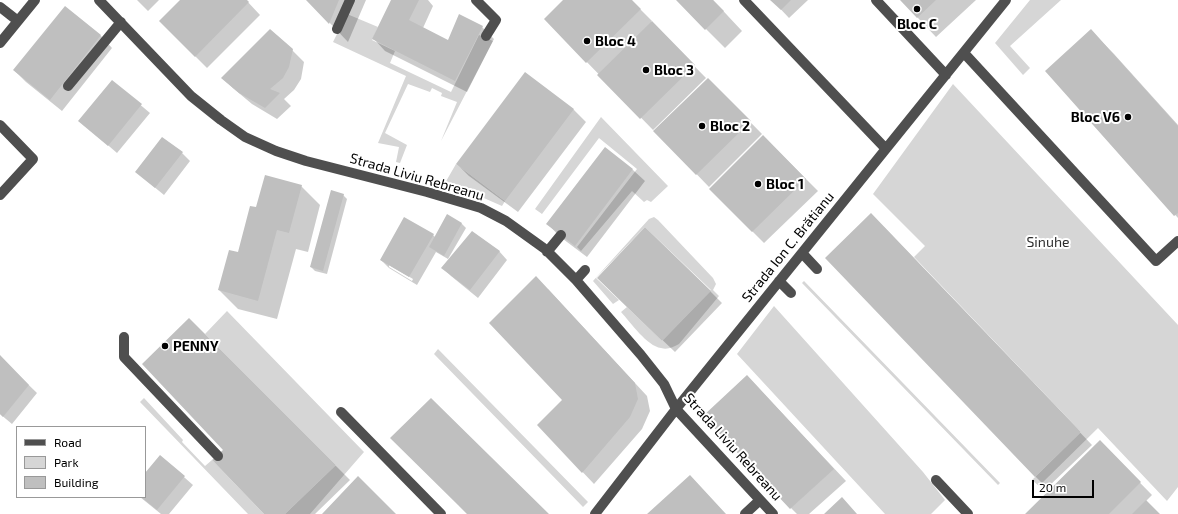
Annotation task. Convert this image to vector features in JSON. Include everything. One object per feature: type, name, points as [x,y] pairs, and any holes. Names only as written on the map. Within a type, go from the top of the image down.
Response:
[{"type":"street","points":[[0,43],[35,0]]},
{"type":"street","name":"Strada Liviu Rebreanu","points":[[99,0],[191,96],[221,120],[245,136],[276,151],[306,161],[427,192],[481,208],[506,221],[547,252],[576,280],[641,355],[664,384],[676,409],[773,514]]},
{"type":"street","points":[[337,29],[350,0]]},
{"type":"street","points":[[476,0],[496,20],[486,36]]},
{"type":"street","points":[[744,0],[886,148]]},
{"type":"street","points":[[876,0],[946,74]]},
{"type":"street","name":"Strada Ion C. Brătianu","points":[[595,514],[676,409],[1006,0]]},
{"type":"street","points":[[0,7],[18,21]]},
{"type":"street","points":[[68,86],[121,22]]},
{"type":"street","points":[[964,52],[1156,261],[1178,241]]},
{"type":"street","points":[[0,125],[33,159],[0,195]]},
{"type":"street","points":[[547,252],[561,235]]},
{"type":"street","points":[[802,253],[817,268]]},
{"type":"street","points":[[576,280],[585,270]]},
{"type":"street","points":[[779,281],[792,293]]},
{"type":"street","points":[[124,337],[124,357],[218,456]]},
{"type":"street","points":[[341,412],[441,514]]},
{"type":"street","points":[[936,480],[968,514]]},
{"type":"street","points":[[745,514],[760,500]]},
{"type":"green space","points":[[1030,0],[1061,0],[1010,46],[1030,68],[1023,75],[995,43]]},
{"type":"green space","points":[[347,14],[378,27],[372,40],[395,51],[390,63],[451,92],[479,35],[493,41],[441,141],[457,102],[441,96],[442,93],[432,88],[430,92],[408,84],[385,133],[407,145],[400,163],[396,162],[399,147],[378,143],[406,76],[333,42]]},
{"type":"green space","name":"Sinuhe","points":[[953,84],[1178,325],[1178,487],[1167,501],[1098,428],[1039,486],[1032,480],[1081,432],[914,257],[925,246],[873,194]]},
{"type":"green space","points":[[601,117],[668,186],[651,202],[647,200],[644,202],[632,191],[581,251],[577,247],[637,169],[599,138],[542,214],[535,209]]},
{"type":"green space","points":[[456,164],[505,201],[502,206],[452,184],[445,183]]},
{"type":"green space","points":[[654,217],[713,278],[716,284],[713,290],[719,296],[679,344],[666,349],[656,346],[645,339],[621,312],[627,307],[662,341],[711,290],[645,227],[596,278],[619,300],[613,304],[593,281],[649,219]]},
{"type":"green space","points":[[804,281],[1000,483],[998,485],[802,283]]},
{"type":"green space","points":[[774,306],[923,472],[945,500],[931,514],[885,514],[737,354]]},
{"type":"green space","points":[[227,311],[364,452],[310,514],[285,514],[336,465],[205,334]]},
{"type":"green space","points":[[438,349],[588,502],[583,507],[434,354]]},
{"type":"green space","points":[[144,398],[205,466],[212,460],[264,514],[248,514],[140,402]]},
{"type":"building","points":[[180,0],[247,0],[249,2],[195,57],[159,21]]},
{"type":"building","points":[[306,0],[339,0],[329,24]]},
{"type":"building","points":[[391,0],[419,0],[409,20],[448,40],[459,14],[483,26],[455,81],[372,39]]},
{"type":"building","name":"Bloc 4","points":[[563,0],[632,0],[641,9],[586,63],[544,19]]},
{"type":"building","points":[[676,0],[713,0],[724,11],[705,30]]},
{"type":"building","points":[[770,0],[791,0],[781,10]]},
{"type":"building","name":"Bloc C","points":[[900,0],[936,0],[917,18]]},
{"type":"building","points":[[65,6],[101,35],[50,100],[13,70]]},
{"type":"building","name":"Bloc 3","points":[[652,21],[695,65],[640,119],[597,75]]},
{"type":"building","points":[[270,29],[293,49],[289,67],[283,78],[270,89],[280,93],[265,108],[239,93],[221,78]]},
{"type":"building","name":"Bloc V6","points":[[1091,29],[1178,126],[1178,213],[1174,216],[1045,71]]},
{"type":"building","points":[[525,72],[574,109],[505,201],[456,164]]},
{"type":"building","name":"Bloc 2","points":[[708,78],[751,121],[696,175],[653,131]]},
{"type":"building","points":[[112,80],[142,104],[108,146],[78,121]]},
{"type":"building","name":"Bloc 1","points":[[763,135],[806,179],[752,232],[709,189]]},
{"type":"building","points":[[162,137],[183,152],[155,188],[135,172]]},
{"type":"building","points":[[605,147],[633,169],[575,246],[546,224]]},
{"type":"building","points":[[265,175],[302,185],[289,233],[277,230],[258,301],[218,290],[229,250],[238,252],[250,206],[256,207]]},
{"type":"building","points":[[331,190],[344,194],[323,271],[310,267]]},
{"type":"building","points":[[871,213],[1081,432],[1035,477],[825,258]]},
{"type":"building","points":[[447,214],[462,223],[444,256],[429,247]]},
{"type":"building","points":[[404,217],[434,234],[409,277],[380,260]]},
{"type":"building","points":[[645,227],[711,291],[662,341],[597,278]]},
{"type":"building","points":[[472,231],[500,251],[470,290],[441,268]]},
{"type":"building","points":[[536,276],[635,383],[638,399],[630,417],[582,473],[537,425],[562,400],[489,323]]},
{"type":"building","points":[[189,318],[336,465],[285,514],[264,514],[212,460],[223,450],[142,364]]},
{"type":"building","points":[[0,355],[29,385],[3,417],[0,414]]},
{"type":"building","points":[[747,375],[834,469],[790,509],[703,416]]},
{"type":"building","points":[[431,398],[549,514],[467,514],[390,438]]},
{"type":"building","points":[[1100,440],[1141,482],[1109,514],[1025,514]]},
{"type":"building","points":[[160,455],[185,476],[157,510],[142,498],[146,498],[146,472]]},
{"type":"building","points":[[690,475],[726,514],[647,514]]},
{"type":"building","points":[[358,476],[396,514],[322,514]]},
{"type":"building","points":[[842,497],[857,514],[824,514]]},
{"type":"building","points":[[1146,500],[1160,514],[1132,514]]},
{"type":"place","name":"Bloc C","points":[[917,9]]},
{"type":"place","name":"Bloc 4","points":[[587,41]]},
{"type":"place","name":"Bloc 3","points":[[646,70]]},
{"type":"place","name":"Bloc V6","points":[[1128,117]]},
{"type":"place","name":"Bloc 2","points":[[702,126]]},
{"type":"place","name":"Bloc 1","points":[[758,184]]},
{"type":"place","name":"PENNY","points":[[165,346]]}]
